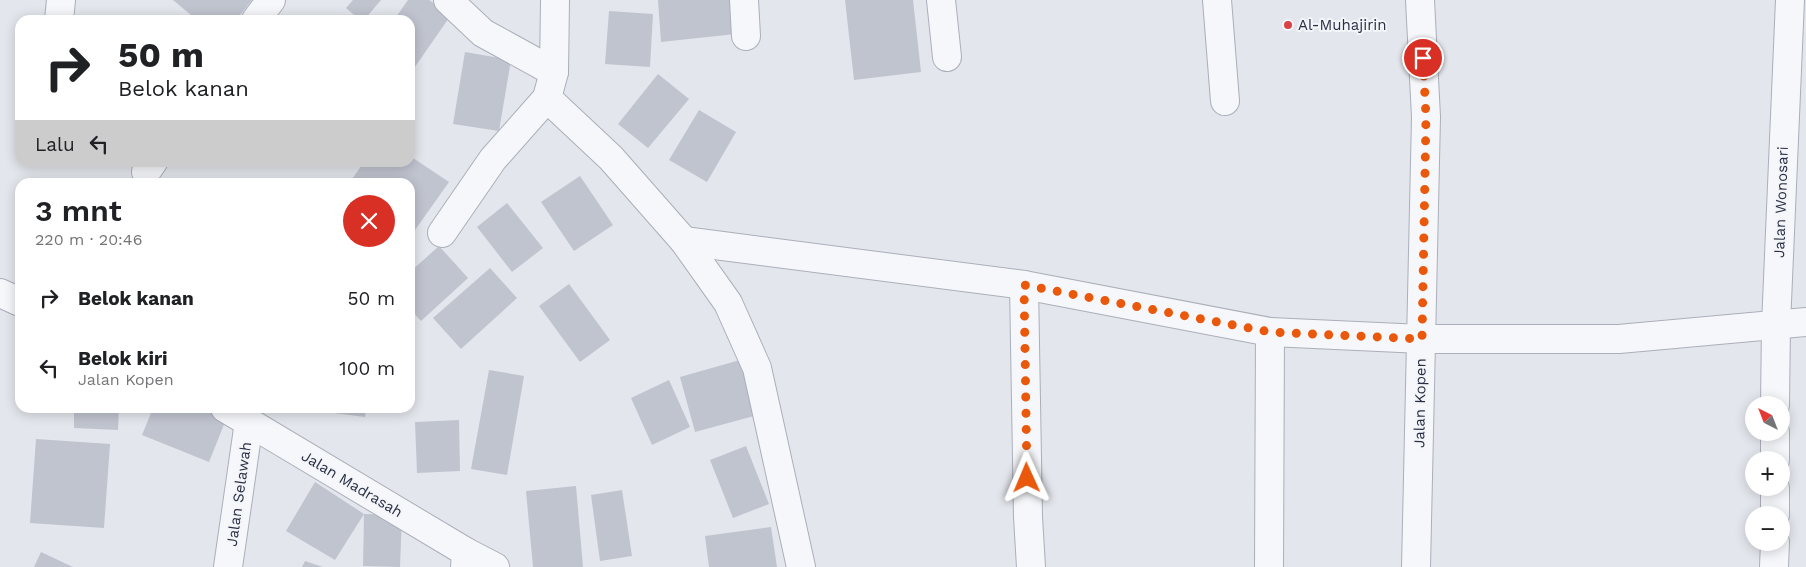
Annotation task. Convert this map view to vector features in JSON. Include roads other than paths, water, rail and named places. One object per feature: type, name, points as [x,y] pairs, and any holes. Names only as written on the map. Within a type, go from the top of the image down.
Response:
[{"type":"street","points":[[60,15],[61,0]]},
{"type":"street","points":[[260,15],[271,0]]},
{"type":"street","points":[[448,0],[482,33],[554,72]]},
{"type":"street","points":[[442,233],[493,159],[547,98],[554,72],[555,0]]},
{"type":"street","points":[[744,0],[746,36]]},
{"type":"street","points":[[941,0],[947,57]]},
{"type":"street","points":[[1217,0],[1225,102]]},
{"type":"street","name":"Jalan Kopen","points":[[1416,567],[1426,117],[1420,0]]},
{"type":"street","name":"Jalan Wonosari","points":[[1776,396],[1776,325],[1790,0]]},
{"type":"street","points":[[547,98],[611,158],[684,241],[728,303],[757,368],[802,567]]},
{"type":"street","points":[[684,241],[1024,285],[1270,332],[1422,339],[1619,339],[1806,322]]},
{"type":"street","points":[[1024,285],[1028,517],[1031,567]]},
{"type":"street","points":[[0,292],[15,300]]},
{"type":"street","points":[[1270,332],[1270,567]]},
{"type":"street","name":"Jalan Madrasah","points":[[234,413],[466,559],[495,567]]},
{"type":"street","name":"Jalan Selawah","points":[[228,567],[249,422]]},
{"type":"street","points":[[1774,567],[1775,551]]},
{"type":"place","name":"Al-Muhajirin","points":[[1288,25]]}]
